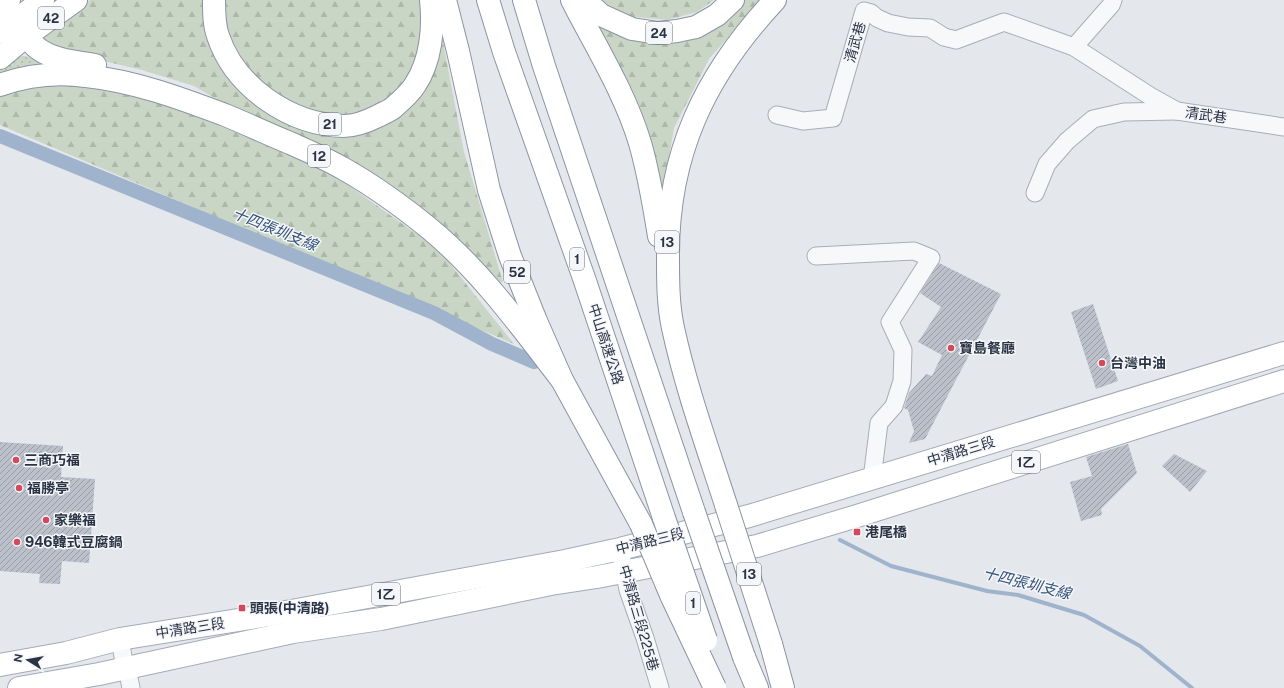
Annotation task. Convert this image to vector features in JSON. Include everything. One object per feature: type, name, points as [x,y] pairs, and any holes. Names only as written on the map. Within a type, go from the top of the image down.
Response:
[{"type":"main road","points":[[0,58],[10,20],[43,0]]},
{"type":"main road","name":"42","points":[[10,20],[76,0]]},
{"type":"main road","name":"21","points":[[214,0],[218,35],[227,57],[236,71],[253,88],[292,114],[319,123],[345,126],[368,121],[394,108],[415,86],[424,69],[429,48],[433,16],[431,0]]},
{"type":"main road","name":"52","points":[[444,0],[458,51],[489,190],[510,256],[562,380],[641,524],[671,595],[715,688]]},
{"type":"main road","name":"中山高速公路","points":[[488,0],[504,52],[585,281],[722,688]]},
{"type":"main road","name":"1","points":[[524,0],[544,66],[694,512],[744,657],[758,688]]},
{"type":"main road","points":[[572,0],[622,94],[640,143],[652,190],[668,281]]},
{"type":"main road","name":"24","points":[[585,0],[601,15],[607,18],[632,29],[658,33],[677,32],[696,27],[717,15],[733,0]]},
{"type":"main road","name":"13","points":[[775,0],[751,25],[724,62],[701,102],[688,133],[679,161],[667,230],[668,281],[673,326],[686,380],[771,644],[783,688]]},
{"type":"main road","points":[[10,20],[37,48],[46,53],[56,57],[155,79],[183,90],[241,122]]},
{"type":"main road","name":"12","points":[[0,85],[26,78],[54,74],[86,76],[157,90],[241,122],[306,150],[344,169],[384,195],[430,229],[471,267],[505,305],[562,380]]},
{"type":"main road","name":"中清路三段","points":[[0,665],[66,654],[120,639],[269,616],[558,563],[620,548],[749,516],[1284,353]]},
{"type":"main road","name":"中清路三段","points":[[19,688],[128,678],[293,632],[381,619],[767,543],[1284,381]]},
{"type":"street","points":[[1074,47],[1111,5],[1113,0]]},
{"type":"street","name":"清武巷","points":[[777,115],[803,121],[833,118],[864,11],[871,13],[877,18],[888,23],[930,28],[944,38],[956,40],[1004,22],[1074,47],[1150,96],[1177,111],[1284,127]]},
{"type":"street","points":[[1034,193],[1047,164],[1067,141],[1093,119],[1124,112],[1177,111]]},
{"type":"street","points":[[816,256],[914,251],[931,258],[890,322],[903,350],[902,381],[894,406],[879,423],[872,478]]},
{"type":"street","name":"中清路三段225巷","points":[[620,548],[628,590],[645,638],[660,688]]},
{"type":"street","points":[[120,639],[128,678]]},
{"type":"green space","points":[[90,0],[213,0],[218,47],[275,112],[377,126],[442,37],[464,152],[503,282],[497,284],[475,261],[400,191],[328,150],[252,120],[194,86],[142,70],[51,47],[39,35]]},
{"type":"green space","points":[[222,0],[421,0],[424,52],[399,101],[340,124],[261,90],[229,47]]},
{"type":"green space","points":[[600,0],[714,0],[697,12],[667,20],[627,16]]},
{"type":"green space","points":[[738,0],[761,0],[709,59],[674,128],[664,186],[657,187],[595,33],[601,28],[643,41]]},
{"type":"green space","points":[[18,56],[25,56],[62,66],[0,79],[0,66]]},
{"type":"green space","points":[[75,79],[137,92],[327,170],[439,250],[514,344],[0,125],[0,92]]},
{"type":"building","name":"寶島餐廳","points":[[939,263],[1001,294],[925,439],[909,443],[914,431],[908,410],[904,408],[909,393],[926,374],[932,376],[942,355],[918,342],[941,307],[920,293]]},
{"type":"building","points":[[1093,304],[1118,381],[1096,389],[1071,312]]},
{"type":"building","name":"家樂福","points":[[0,442],[63,446],[61,477],[95,479],[89,563],[62,561],[60,584],[39,583],[40,574],[0,571]]},
{"type":"building","points":[[1128,444],[1137,473],[1101,509],[1102,515],[1081,521],[1070,482],[1092,476],[1086,457]]},
{"type":"building","points":[[1174,454],[1207,471],[1190,492],[1162,466]]},
{"type":"waterway","name":"十四張圳支線","points":[[0,136],[434,313],[492,344],[534,362]]},
{"type":"waterway","name":"十四張圳支線","points":[[840,540],[891,566],[987,591],[1018,595],[1084,615],[1140,646],[1192,688]]},
{"type":"place","name":"寶島餐廳","points":[[951,348]]},
{"type":"place","name":"台灣中油","points":[[1102,363]]},
{"type":"place","name":"三商巧福","points":[[16,460]]},
{"type":"place","name":"福勝亭","points":[[19,488]]},
{"type":"place","name":"家樂福","points":[[46,520]]},
{"type":"place","name":"港尾橋","points":[[857,532]]},
{"type":"place","name":"946韓式豆腐鍋","points":[[17,542]]},
{"type":"place","name":"頭張(中清路)","points":[[242,608]]}]
